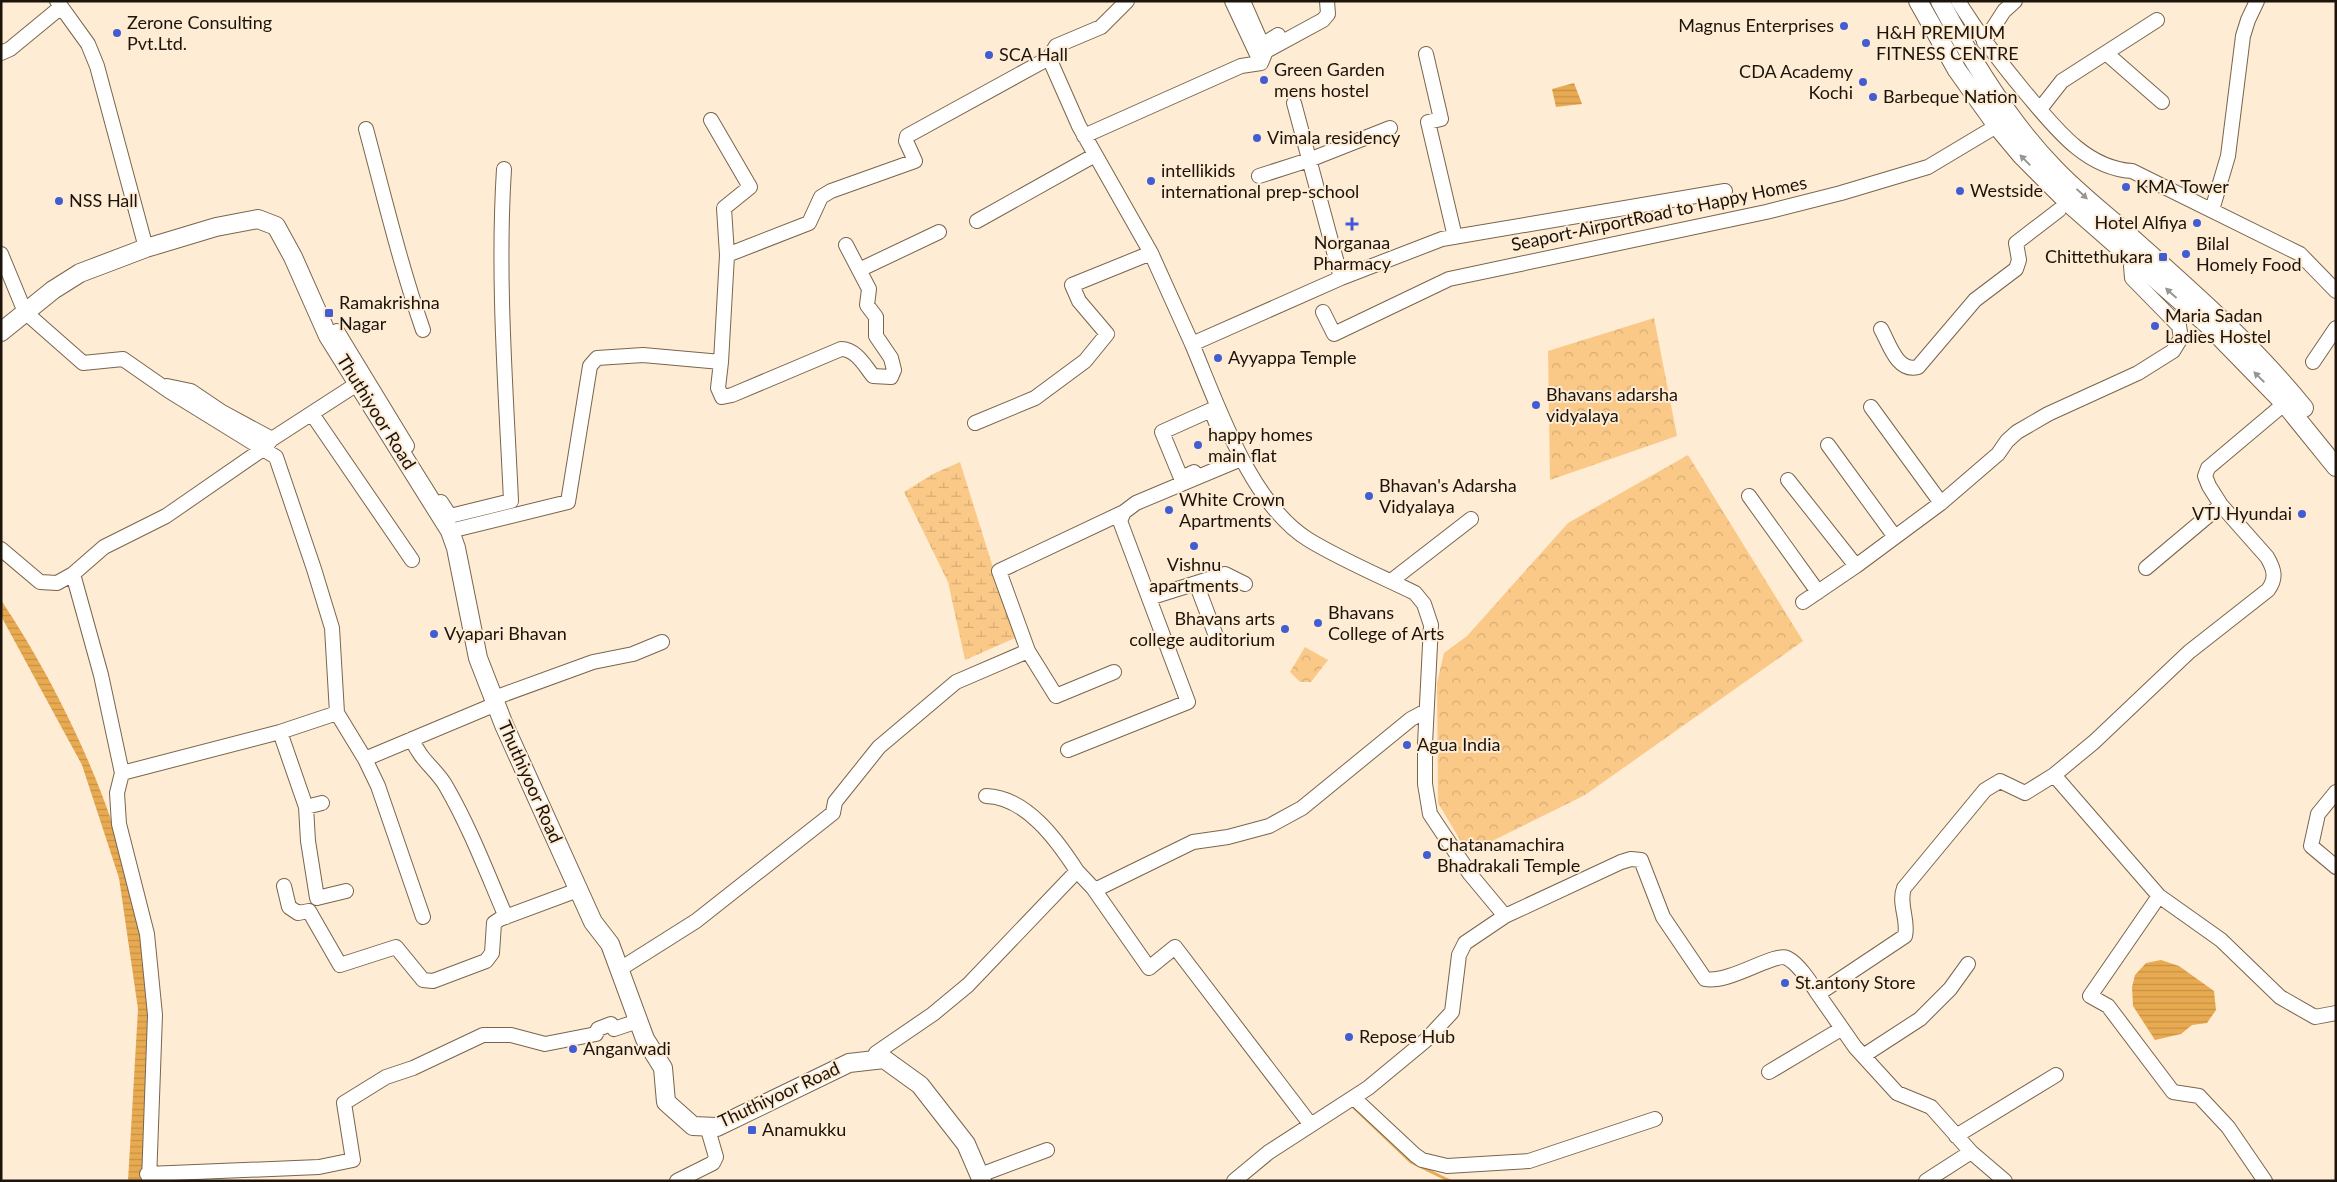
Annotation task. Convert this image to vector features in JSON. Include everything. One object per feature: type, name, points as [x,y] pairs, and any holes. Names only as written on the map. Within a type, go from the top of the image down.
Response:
[{"type":"main road","points":[[1918,1],[1957,70],[1997,126],[2022,156],[2072,206],[2139,255],[2223,321],[2289,400],[2336,450]]},
{"type":"main road","points":[[1940,1],[1972,58],[2012,116],[2054,168],[2139,255]]},
{"type":"main road","name":"Thuthiyoor Road","points":[[1,332],[53,290],[80,273],[146,248],[216,227],[258,219],[276,226],[293,257],[328,336],[450,531],[456,548],[478,658],[578,890],[593,922],[610,944],[645,1040],[663,1068],[666,1102],[693,1126],[717,1127],[849,1063],[884,1059],[920,1085],[966,1144],[981,1178]]},
{"type":"main road","points":[[2289,400],[2336,467]]},
{"type":"street","points":[[727,255],[809,223],[821,197],[831,191],[915,161],[906,141],[906,136],[1049,58],[1056,46],[1101,27],[1127,1]]},
{"type":"street","points":[[1232,1],[1260,64]]},
{"type":"street","points":[[1243,1],[1260,42],[1265,43],[1300,22]]},
{"type":"street","points":[[1260,64],[1266,51],[1323,20],[1328,14],[1327,1]]},
{"type":"street","points":[[1958,1],[1984,42],[2056,129],[2077,149],[2102,164],[2117,170],[2132,171],[2300,254],[2336,291]]},
{"type":"street","points":[[1984,42],[2004,11],[2016,1]]},
{"type":"street","points":[[2212,210],[2228,156],[2243,36],[2257,1]]},
{"type":"street","points":[[1,53],[10,49],[59,4],[88,44],[97,66],[146,248]]},
{"type":"street","points":[[2040,109],[2062,81],[2157,20]]},
{"type":"street","points":[[2106,53],[2162,102]]},
{"type":"street","points":[[1426,54],[1441,119],[1428,122],[1455,237]]},
{"type":"street","points":[[1049,58],[1084,136],[1151,254],[1192,344],[1237,456]]},
{"type":"street","points":[[1084,136],[1241,66],[1260,64]]},
{"type":"street","points":[[1294,103],[1341,278]]},
{"type":"street","name":"Seaport-AirportRoad to Happy Homes","points":[[1323,312],[1334,334],[1449,279],[1766,212],[1841,194],[1928,167],[2012,116]]},
{"type":"street","points":[[711,120],[750,187],[724,208],[727,255],[718,388],[722,397],[732,395],[841,350],[848,349],[857,356],[872,376],[891,377],[894,370],[891,358],[876,336],[876,317],[867,305],[869,289],[846,245]]},
{"type":"street","points":[[1259,176],[1309,160],[1390,128]]},
{"type":"street","points":[[366,129],[398,247],[402,269],[422,330]]},
{"type":"street","points":[[977,221],[1095,155]]},
{"type":"street","points":[[328,336],[337,331],[450,516],[511,501],[503,308],[502,203],[504,169]]},
{"type":"street","points":[[1192,344],[1341,278],[1442,239],[1725,191]]},
{"type":"street","points":[[1881,329],[1899,362],[1905,367],[1918,367],[1975,300],[2016,269],[2018,260],[2016,243],[2060,210]]},
{"type":"street","points":[[859,270],[939,232]]},
{"type":"street","points":[[1,254],[25,312],[83,363],[123,359],[157,384],[268,444],[276,457],[332,628],[338,713],[365,759],[389,814],[423,917]]},
{"type":"street","points":[[975,423],[1035,398],[1085,361],[1106,334],[1079,300],[1072,285],[1151,254]]},
{"type":"street","points":[[1803,602],[1856,566],[1941,503],[1998,454],[2007,441],[2030,424],[2138,373],[2173,352],[2180,338],[2179,326],[2132,278],[2131,266],[2139,255]]},
{"type":"street","points":[[2314,362],[2336,328]]},
{"type":"street","points":[[450,531],[568,502],[590,366],[597,358],[643,355],[721,362]]},
{"type":"street","points":[[1,550],[40,582],[57,583],[73,574],[104,547],[166,516],[357,384]]},
{"type":"street","points":[[1818,994],[1905,936],[1906,930],[1902,903],[1904,888],[1922,863],[1985,790],[2000,781],[2025,793],[2054,775],[2094,742],[2189,652],[2262,597],[2273,583],[2273,568],[2267,557],[2221,505],[2205,476],[2208,468],[2289,400]]},
{"type":"street","points":[[1871,407],[1941,503]]},
{"type":"street","points":[[1237,456],[1181,478],[1162,432],[1211,410],[1237,456],[1279,514],[1308,540],[1415,593],[1424,604],[1431,625],[1426,711],[1425,784],[1430,814],[1470,874],[1506,916]]},
{"type":"street","points":[[312,414],[412,560]]},
{"type":"street","points":[[1828,445],[1895,537]]},
{"type":"street","points":[[1114,672],[1056,696],[1028,651],[999,571],[1237,456]]},
{"type":"street","points":[[1788,480],[1856,566]]},
{"type":"street","points":[[1749,496],[1818,592]]},
{"type":"street","points":[[2146,568],[2221,505]]},
{"type":"street","points":[[1068,750],[1188,702],[1120,521],[1124,512]]},
{"type":"street","points":[[1391,581],[1471,519]]},
{"type":"street","points":[[73,574],[101,675],[122,773],[117,793],[118,824],[147,934],[155,1015],[148,1178],[319,1167],[354,1160],[344,1103],[386,1077],[413,1068],[482,1035],[511,1035],[545,1044],[596,1034],[598,1029],[611,1024],[614,1029],[638,1021]]},
{"type":"street","points":[[1149,598],[1225,574],[1245,584]]},
{"type":"street","points":[[1196,583],[1216,636]]},
{"type":"street","points":[[365,759],[495,701],[593,662],[633,654],[662,642]]},
{"type":"street","points":[[620,969],[696,921],[832,813],[835,802],[879,747],[956,682],[1028,651]]},
{"type":"street","points":[[1093,888],[1100,888],[1109,884],[1193,842],[1228,837],[1269,826],[1302,808],[1411,719],[1426,711]]},
{"type":"street","points":[[122,773],[280,732],[338,713]]},
{"type":"street","points":[[280,732],[306,807],[308,841],[317,898],[346,891]]},
{"type":"street","points":[[412,739],[418,754],[446,785],[462,814],[506,917]]},
{"type":"street","points":[[2054,775],[2159,896],[2221,940],[2280,997],[2315,1017],[2336,1013]]},
{"type":"street","points":[[2336,792],[2318,814],[2311,846],[2336,867]]},
{"type":"street","points":[[986,796],[998,797],[1039,822],[1055,837],[1077,871],[1093,888],[1149,968],[1175,947],[1311,1125]]},
{"type":"street","points":[[306,807],[322,803]]},
{"type":"street","points":[[1234,1181],[1269,1152],[1368,1088],[1426,1040],[1452,1012],[1459,955],[1465,942],[1506,916],[1631,859],[1641,860],[1663,917],[1705,979],[1714,981],[1738,974],[1780,957],[1788,958],[1818,994],[1841,1029],[1897,1093],[1931,1107],[1971,1152],[2005,1181]]},
{"type":"street","points":[[873,1060],[876,1053],[933,1014],[968,985],[1077,871]]},
{"type":"street","points":[[284,886],[289,907],[298,912],[309,911],[340,965],[396,947],[423,980],[432,981],[486,961],[492,953],[494,923],[578,890]]},
{"type":"street","points":[[2159,896],[2090,996],[2108,1006],[2173,1092],[2199,1096],[2228,1127],[2265,1181]]},
{"type":"street","points":[[1863,1056],[1920,1019],[1950,989],[1968,964]]},
{"type":"street","points":[[1769,1072],[1841,1029]]},
{"type":"street","points":[[1956,1136],[2056,1075]]},
{"type":"street","points":[[1348,1101],[1414,1155],[1422,1160],[1446,1166],[1529,1160],[1655,1119]]},
{"type":"street","points":[[678,1181],[713,1163],[716,1157],[707,1126]]},
{"type":"street","points":[[981,1178],[1047,1150]]},
{"type":"street","points":[[1926,1181],[1971,1152]]},
{"type":"green space","points":[[1654,318],[1677,436],[1550,480],[1548,351]]},
{"type":"green space","points":[[1688,455],[1803,641],[1585,795],[1468,853],[1438,803],[1437,683],[1444,653],[1467,636],[1568,523]]},
{"type":"green space","points":[[960,462],[1015,638],[965,660],[948,582],[904,492],[933,474]]},
{"type":"green space","points":[[1305,647],[1328,660],[1311,682],[1300,682],[1290,672]]},
{"type":"shaded area","points":[[1574,83],[1582,104],[1556,107],[1552,89]]},
{"type":"shaded area","points":[[1,600],[30,646],[82,748],[104,801],[123,856],[137,912],[146,967],[150,1022],[149,1082],[143,1181],[128,1181],[138,1009],[119,878],[82,765],[1,616]]},
{"type":"shaded area","points":[[2161,960],[2179,966],[2214,991],[2216,1010],[2207,1023],[2192,1025],[2181,1034],[2155,1040],[2133,1006],[2132,987],[2135,975],[2146,963]]},
{"type":"waterway","points":[[1351,1105],[1411,1162],[1450,1181]]},
{"type":"place","name":"Magnus Enterprises","points":[[1844,26]]},
{"type":"place","name":"Zerone Consulting Pvt.Ltd.","points":[[117,33]]},
{"type":"place","name":"H&H PREMIUM FITNESS CENTRE","points":[[1866,43]]},
{"type":"place","name":"SCA Hall","points":[[989,55]]},
{"type":"place","name":"Green Garden mens hostel","points":[[1264,80]]},
{"type":"place","name":"CDA Academy Kochi","points":[[1863,82]]},
{"type":"place","name":"Barbeque Nation","points":[[1873,97]]},
{"type":"place","name":"Vimala residency","points":[[1257,138]]},
{"type":"place","name":"intellikids international prep-school","points":[[1151,181]]},
{"type":"place","name":"KMA Tower","points":[[2126,187]]},
{"type":"place","name":"Westside","points":[[1960,191]]},
{"type":"place","name":"NSS Hall","points":[[59,201]]},
{"type":"place","name":"Hotel Alfiya","points":[[2197,223]]},
{"type":"place","name":"Norganaa Pharmacy","points":[[1352,224]]},
{"type":"place","name":"Bilal Homely Food","points":[[2186,254]]},
{"type":"place","name":"Chittethukara","points":[[2163,257]]},
{"type":"place","name":"Ramakrishna Nagar","points":[[329,313]]},
{"type":"place","name":"Maria Sadan Ladies Hostel","points":[[2155,326]]},
{"type":"place","name":"Ayyappa Temple","points":[[1218,358]]},
{"type":"place","name":"Bhavans adarsha vidyalaya","points":[[1536,405]]},
{"type":"place","name":"happy homes main flat","points":[[1198,445]]},
{"type":"place","name":"Bhavan's Adarsha Vidyalaya","points":[[1369,496]]},
{"type":"place","name":"White Crown Apartments","points":[[1169,510]]},
{"type":"place","name":"VTJ Hyundai","points":[[2302,514]]},
{"type":"place","name":"Vishnu apartments","points":[[1194,546]]},
{"type":"place","name":"Bhavans College of Arts","points":[[1318,623]]},
{"type":"place","name":"Bhavans arts college auditorium","points":[[1285,629]]},
{"type":"place","name":"Vyapari Bhavan","points":[[434,634]]},
{"type":"place","name":"Agua India","points":[[1407,745]]},
{"type":"place","name":"Chatanamachira Bhadrakali Temple","points":[[1427,855]]},
{"type":"place","name":"St.antony Store","points":[[1785,983]]},
{"type":"place","name":"Repose Hub","points":[[1349,1037]]},
{"type":"place","name":"Anganwadi","points":[[573,1049]]},
{"type":"place","name":"Anamukku","points":[[752,1130]]}]
